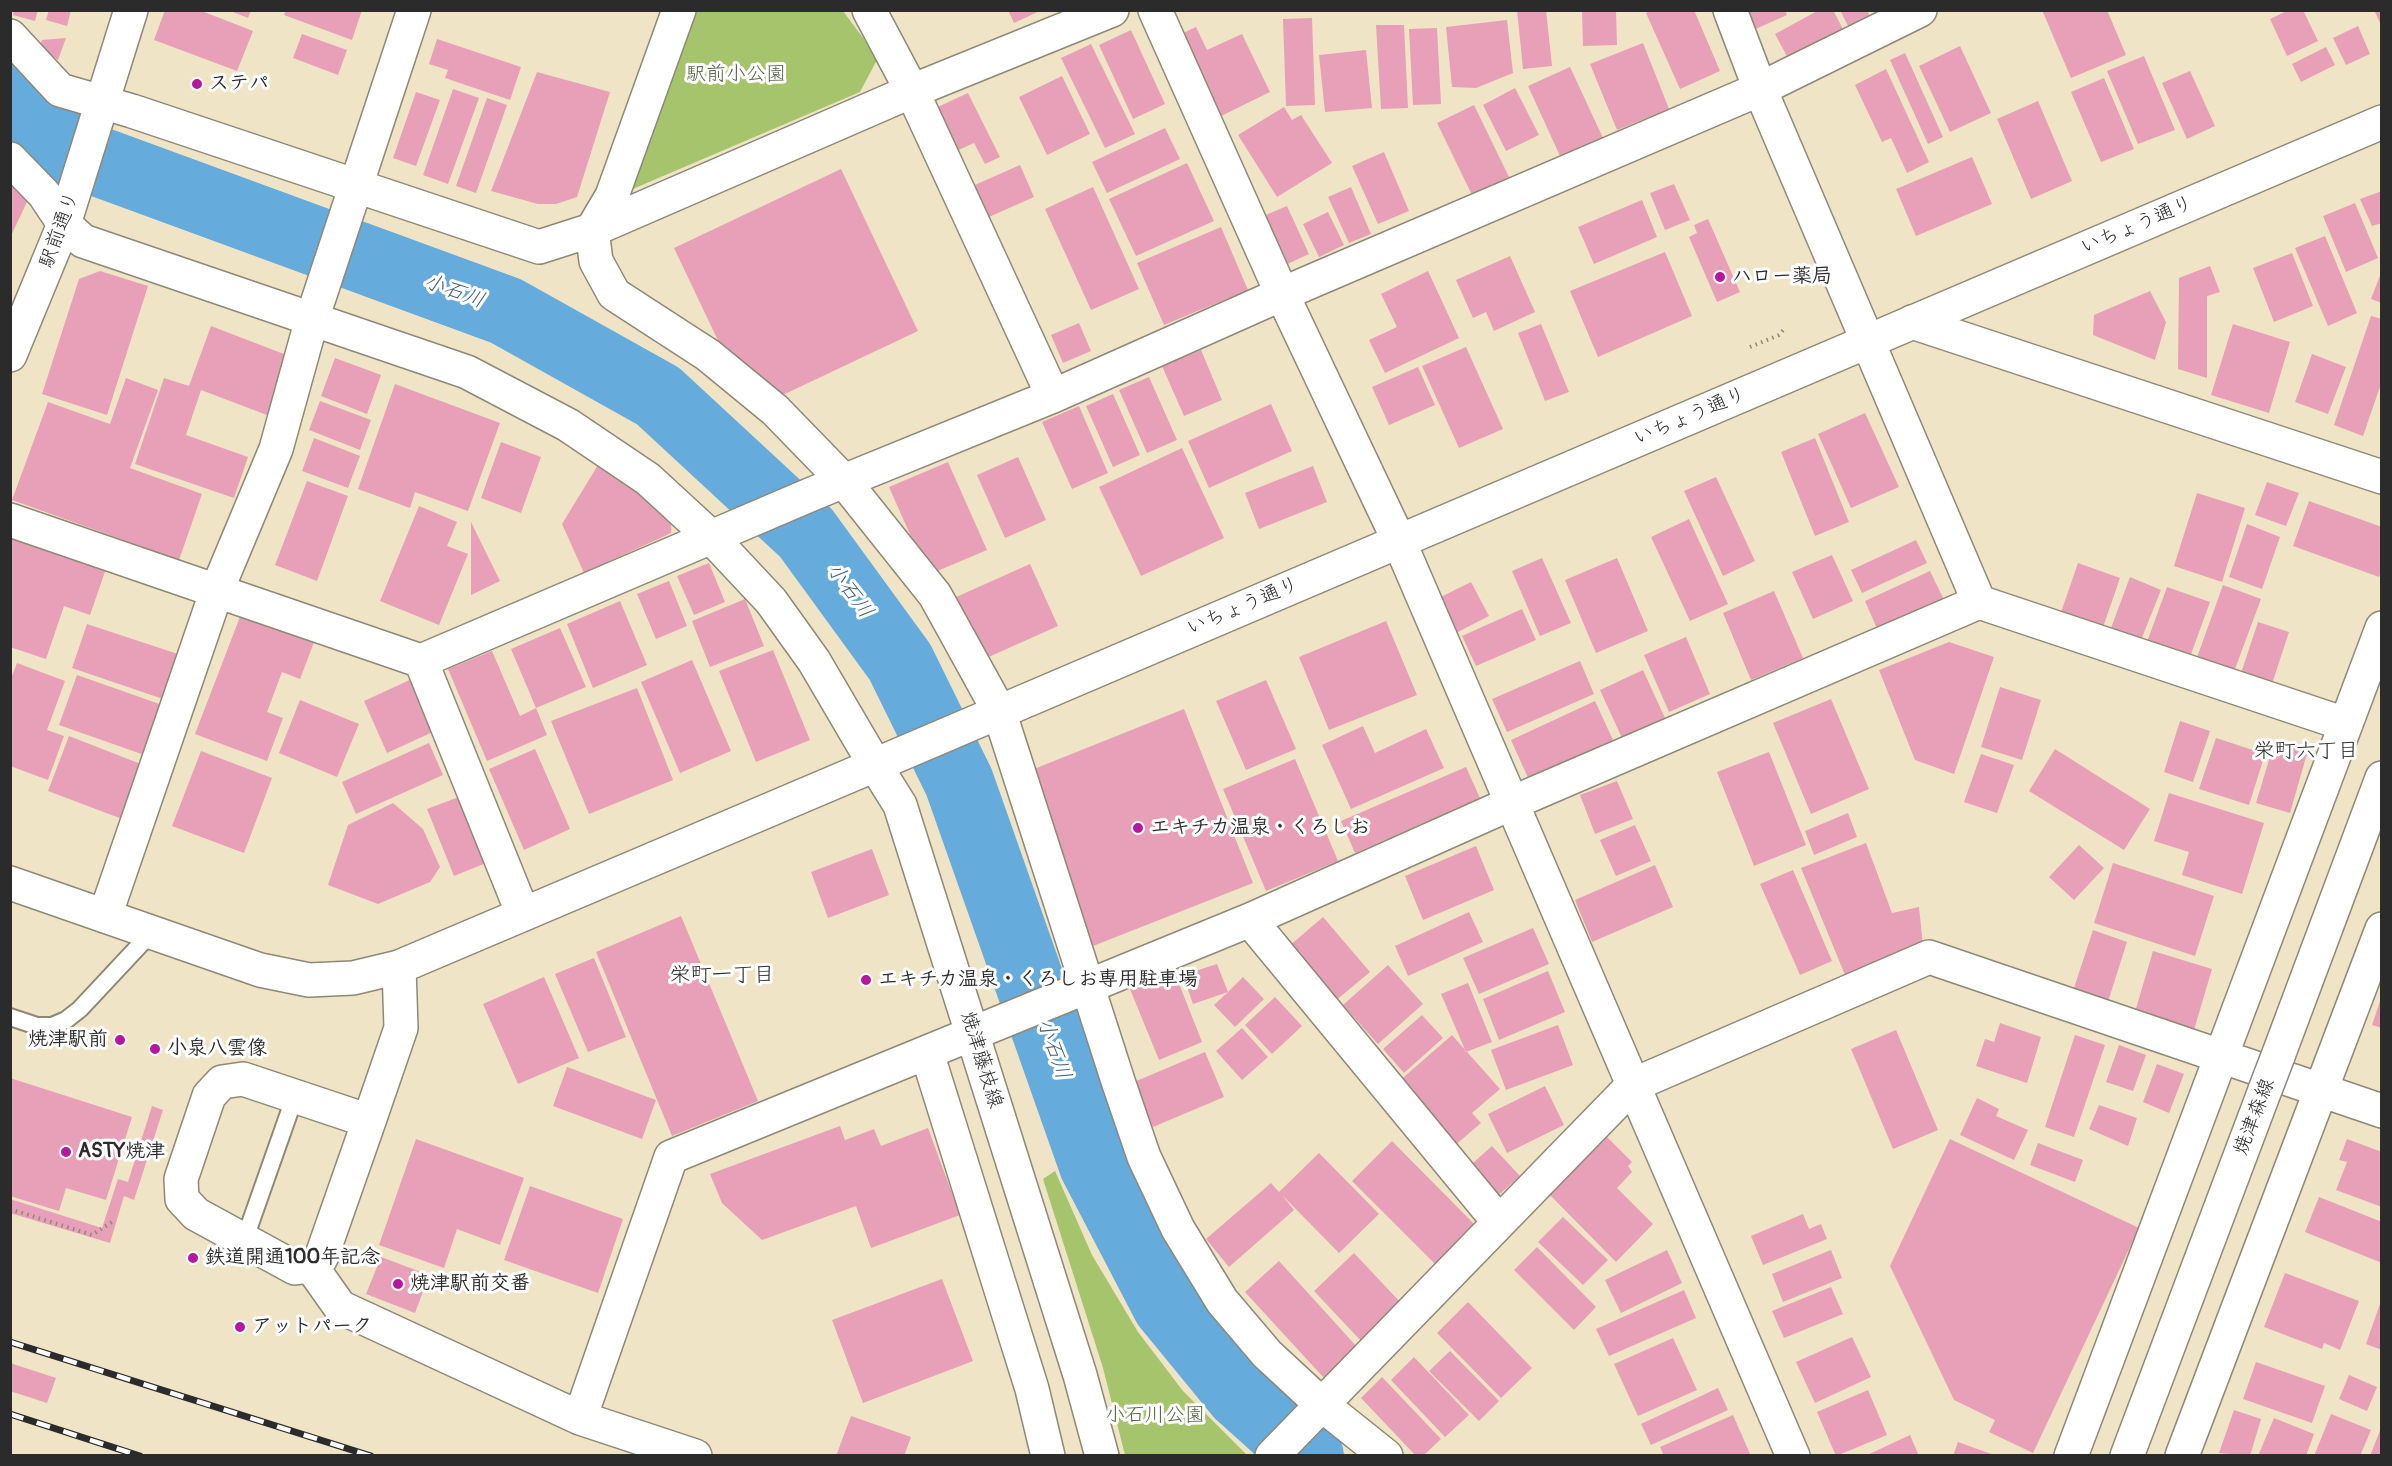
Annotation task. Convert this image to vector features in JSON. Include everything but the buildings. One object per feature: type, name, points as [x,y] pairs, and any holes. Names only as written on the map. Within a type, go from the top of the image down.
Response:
[{"type":"street","name":"駅前通り","points":[[10,355],[68,211],[131,10]]},
{"type":"street","points":[[105,916],[217,590],[276,449],[312,319],[414,10]]},
{"type":"street","points":[[679,10],[612,196],[592,230],[596,261],[614,294],[708,356],[758,396],[844,481],[935,595],[999,711],[1085,988],[1144,1157],[1178,1229],[1222,1301],[1316,1410],[1386,1455]]},
{"type":"street","points":[[869,10],[912,91],[1053,396]]},
{"type":"street","points":[[10,36],[60,90],[100,113],[350,200],[538,247],[592,230],[912,91],[1112,10]]},
{"type":"street","points":[[1155,10],[1282,294],[1399,541],[1793,1455]]},
{"type":"street","points":[[1730,10],[1760,89],[1979,602]]},
{"type":"street","points":[[10,520],[421,661],[812,494],[1053,396],[1282,294],[1760,89],[1920,10]]},
{"type":"street","name":"いちょう通り","points":[[999,711],[2382,122]]},
{"type":"street","name":"焼津藤枝線","points":[[10,159],[45,194],[68,211],[83,242],[466,372],[568,425],[648,479],[711,537],[777,610],[814,662],[900,805],[983,1030],[1102,1455]]},
{"type":"street","points":[[1912,322],[2382,477]]},
{"type":"street","points":[[580,1418],[671,1157],[1250,920],[1512,803],[1979,602],[2345,724]]},
{"type":"street","points":[[2075,1454],[2220,1056],[2382,628]]},
{"type":"street","points":[[421,661],[523,914]]},
{"type":"street","points":[[10,883],[260,969],[309,980],[353,978],[399,967],[999,711]]},
{"type":"street","name":"焼津森線","points":[[2127,1455],[2382,778]]},
{"type":"street","points":[[1250,920],[1499,1222]]},
{"type":"street","points":[[2182,1455],[2382,929]]},
{"type":"street","points":[[1272,1455],[1633,1085],[1929,957],[2382,1111]]},
{"type":"street","points":[[369,1121],[243,1079],[222,1082],[209,1095],[181,1179],[182,1199],[196,1214],[295,1268],[311,1266],[321,1258],[369,1121],[401,1028],[399,967]]},
{"type":"street","points":[[927,1053],[1032,1389],[1048,1455]]},
{"type":"street","points":[[311,1266],[340,1307],[580,1418],[695,1455]]},
{"type":"lane","points":[[10,1017],[37,1026],[52,1026],[66,1020],[80,1009],[152,932]]},
{"type":"lane","points":[[244,1241],[296,1096]]},
{"type":"path","points":[[1750,347],[1777,336],[1784,329]]},
{"type":"path","points":[[10,1209],[92,1235],[115,1220]]},
{"type":"green space","name":"駅前小公園","points":[[691,11],[843,11],[878,58],[860,92],[628,191]]},
{"type":"green space","name":"小石川公園","points":[[1055,1171],[1092,1255],[1138,1332],[1183,1391],[1247,1455],[1125,1455],[1103,1368],[1043,1179]]},
{"type":"waterway","name":"小石川","points":[[10,98],[36,127],[78,154],[506,311],[658,396],[806,533],[900,662],[959,782],[1094,1165],[1167,1305],[1240,1394],[1309,1456]]},
{"type":"railway","points":[[10,1342],[371,1456]]},
{"type":"railway","points":[[10,1414],[140,1456]]},
{"type":"place","name":"ステパ","points":[[197,84]]},
{"type":"place","name":"ハロー薬局","points":[[1720,277]]},
{"type":"place","name":"エキチカ温泉・くろしお","points":[[1138,828]]},
{"type":"place","name":"エキチカ温泉・くろしお専用駐車場","points":[[866,980]]},
{"type":"place","name":"焼津駅前","points":[[120,1040]]},
{"type":"place","name":"小泉八雲像","points":[[155,1049]]},
{"type":"place","name":"ASTY焼津","points":[[66,1152]]},
{"type":"place","name":"鉄道開通100年記念","points":[[193,1258]]},
{"type":"place","name":"焼津駅前交番","points":[[398,1284]]},
{"type":"place","name":"アットパーク","points":[[240,1327]]},
{"type":"district","name":"栄町六丁目","points":[[2306,752]]},
{"type":"district","name":"栄町一丁目","points":[[722,976]]}]
